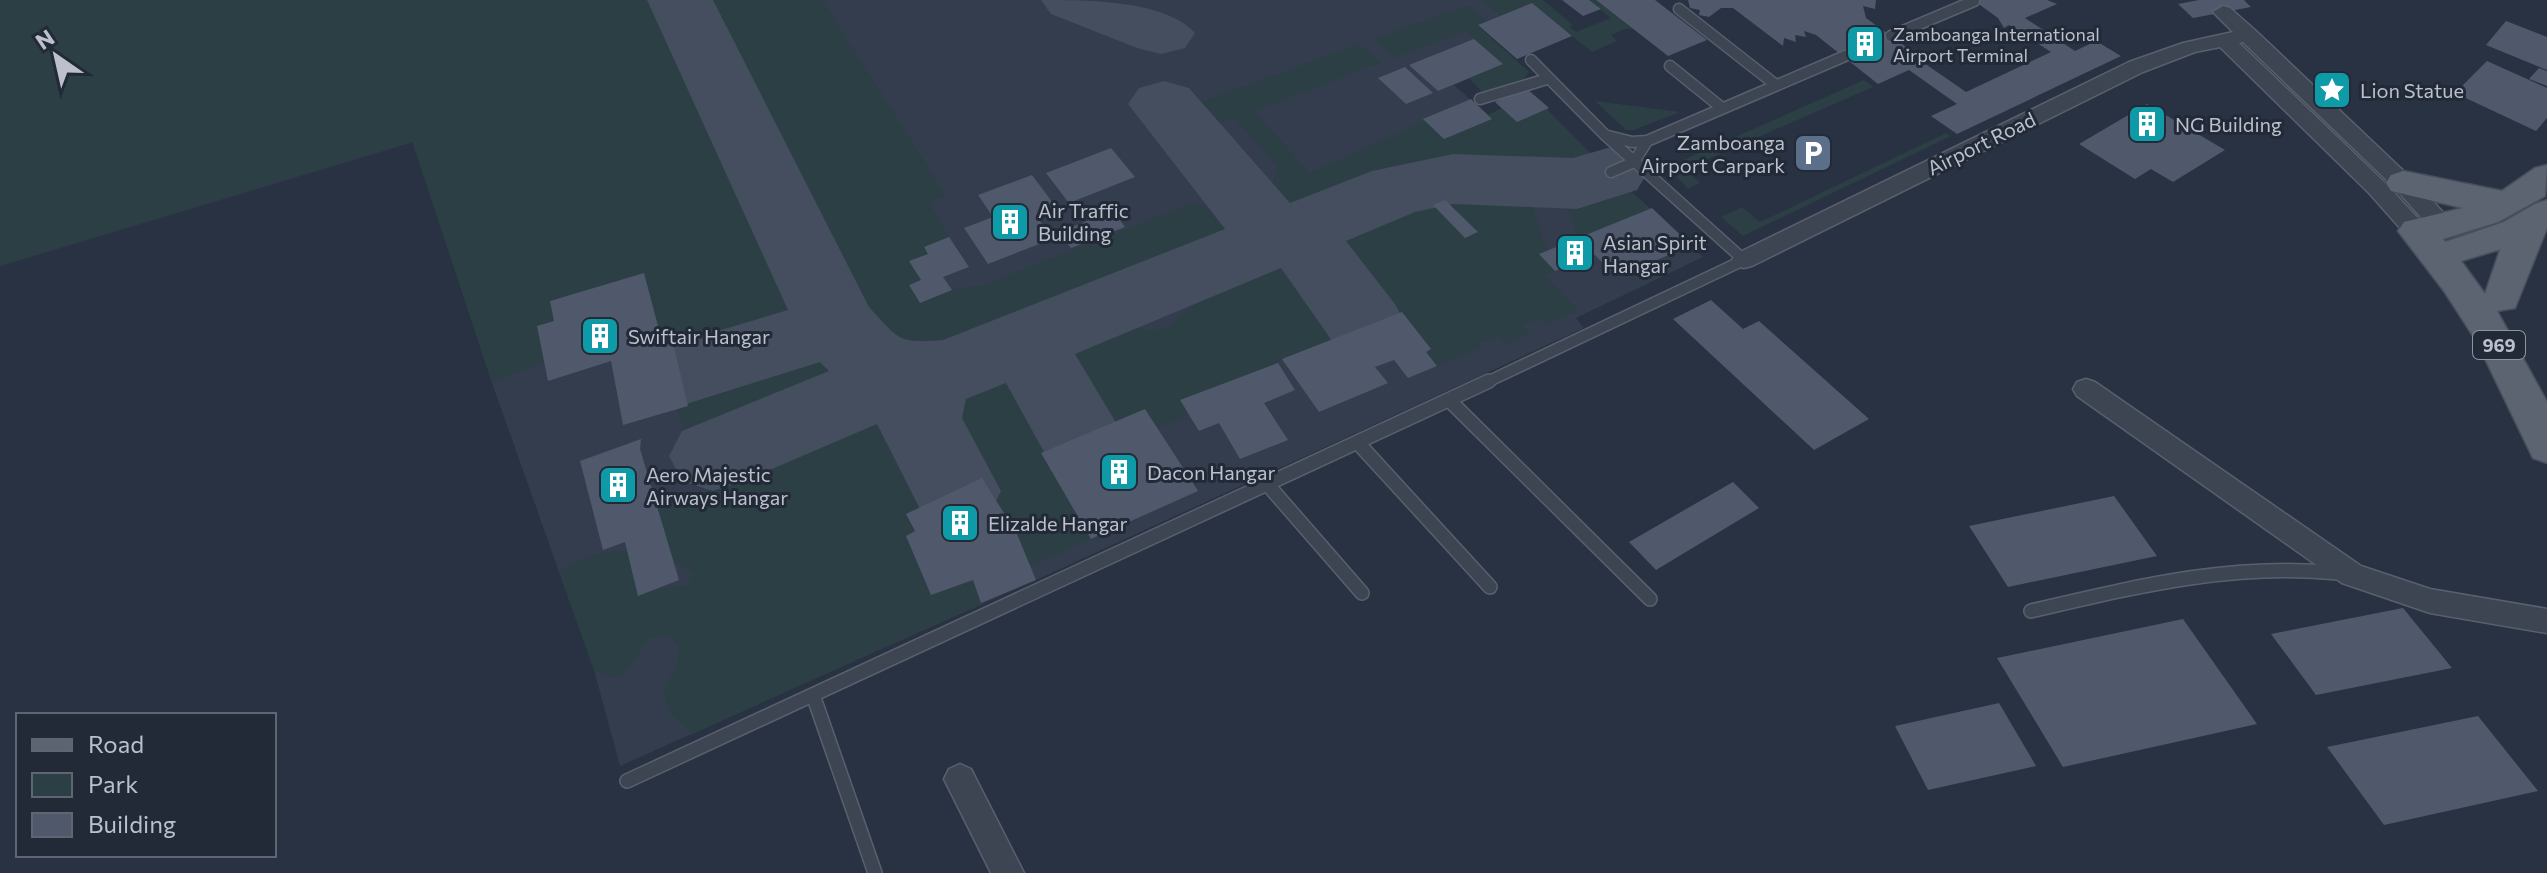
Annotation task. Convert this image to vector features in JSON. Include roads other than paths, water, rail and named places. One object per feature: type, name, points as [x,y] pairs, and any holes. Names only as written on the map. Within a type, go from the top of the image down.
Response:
[{"type":"main road","points":[[2501,313],[2518,250],[2547,176]]},
{"type":"main road","points":[[2403,183],[2533,217]]},
{"type":"main road","points":[[2439,240],[2490,241],[2533,217]]},
{"type":"main road","name":"969","points":[[2439,240],[2501,313],[2547,374]]},
{"type":"main road","name":"969","points":[[2501,313],[2521,384],[2547,447]]},
{"type":"street","points":[[2223,12],[2249,35]]},
{"type":"street","name":"Airport Road","points":[[1744,260],[2136,67],[2190,47],[2249,35]]},
{"type":"street","name":"969","points":[[2249,35],[2403,183],[2439,240]]},
{"type":"street","name":"969","points":[[2223,39],[2377,188],[2439,240]]},
{"type":"street","points":[[2086,389],[2352,575],[2430,601],[2547,621]]},
{"type":"street","points":[[960,779],[1008,873]]},
{"type":"lane","points":[[1891,36],[1974,1]]},
{"type":"lane","points":[[1679,9],[1776,85]]},
{"type":"lane","points":[[1605,135],[1632,142],[1647,141],[1845,56]]},
{"type":"lane","points":[[627,781],[1268,485],[1744,260],[1605,135],[1531,60]]},
{"type":"lane","points":[[1670,66],[1722,108]]},
{"type":"lane","points":[[1480,99],[1547,79]]},
{"type":"lane","points":[[1611,172],[1634,162],[1647,141]]},
{"type":"lane","points":[[1449,400],[1650,599]]},
{"type":"lane","points":[[1358,443],[1490,587]]},
{"type":"lane","points":[[1268,485],[1362,593]]},
{"type":"lane","points":[[2031,611],[2209,571],[2320,570],[2352,575]]},
{"type":"lane","points":[[813,695],[875,873]]},
{"type":"place","name":"Zamboanga International Airport Terminal","points":[[1865,44]]},
{"type":"place","name":"Lion Statue","points":[[2332,90]]},
{"type":"place","name":"NG Building","points":[[2147,124]]},
{"type":"place","name":"Zamboanga Airport Carpark","points":[[1813,153]]},
{"type":"place","name":"Air Traffic Building","points":[[1010,222]]},
{"type":"place","name":"Asian Spirit Hangar","points":[[1575,253]]},
{"type":"place","name":"Swiftair Hangar","points":[[600,336]]},
{"type":"place","name":"Dacon Hangar","points":[[1119,472]]},
{"type":"place","name":"Aero Majestic Airways Hangar","points":[[618,485]]},
{"type":"place","name":"Elizalde Hangar","points":[[960,523]]}]
